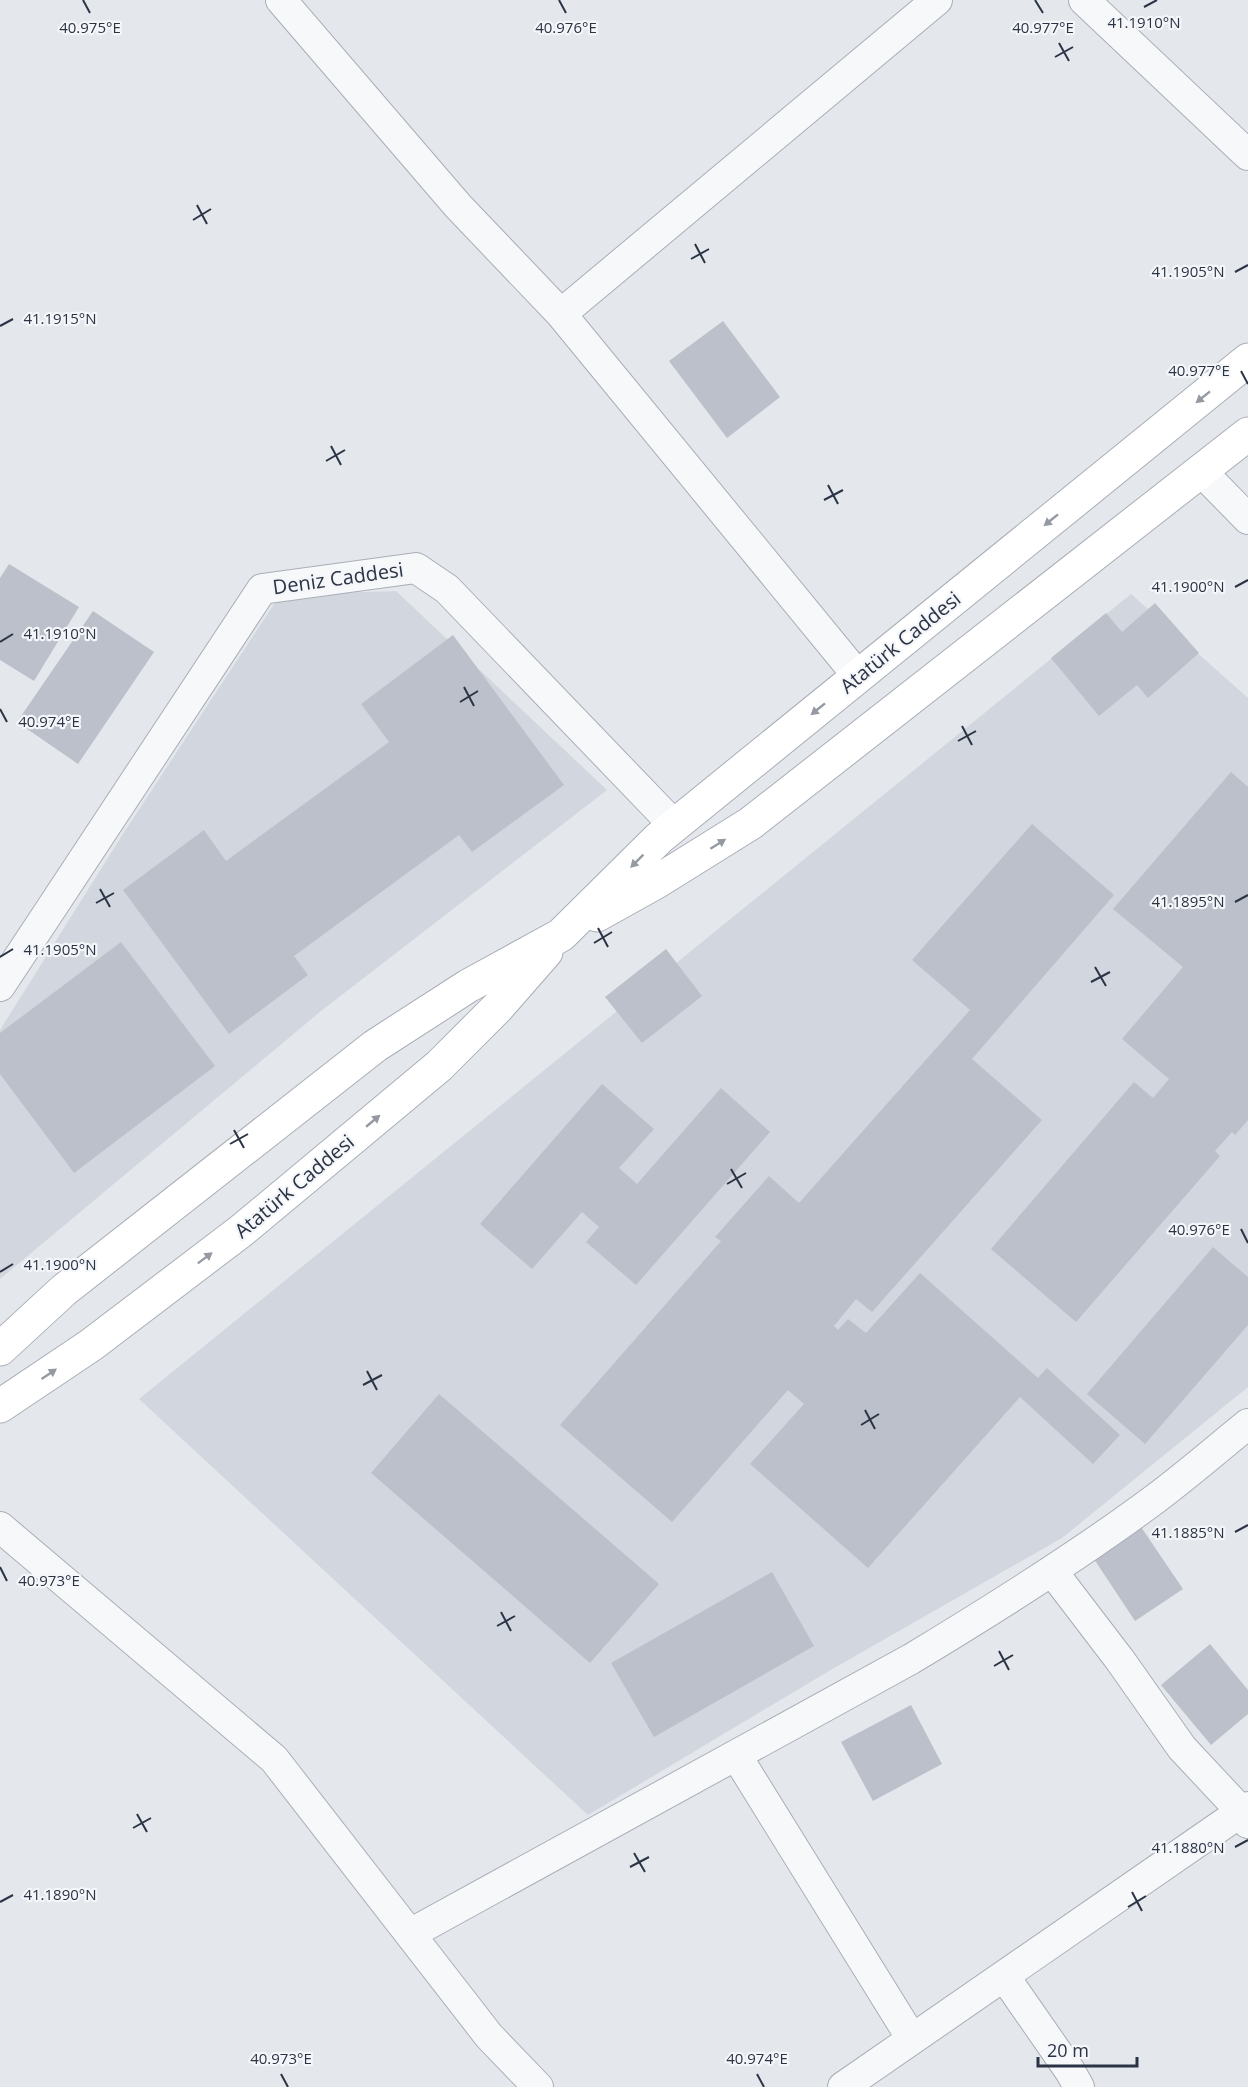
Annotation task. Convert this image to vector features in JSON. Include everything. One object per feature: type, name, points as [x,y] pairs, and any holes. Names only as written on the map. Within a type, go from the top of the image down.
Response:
[{"type":"main road","name":"Atatürk Caddesi","points":[[0,1406],[92,1345],[241,1231],[439,1066],[498,1007],[561,935],[659,838],[1248,360]]},
{"type":"main road","name":"Atatürk Caddesi","points":[[0,1349],[64,1290],[375,1046],[468,986],[658,881],[751,823],[1248,434]]},
{"type":"street","points":[[281,0],[458,206],[561,314],[858,676]]},
{"type":"street","points":[[561,314],[938,0]]},
{"type":"street","points":[[1084,0],[1248,155]]},
{"type":"street","points":[[1201,471],[1248,519]]},
{"type":"street","name":"Deniz Caddesi","points":[[0,986],[262,589],[416,568],[447,589],[674,825]]},
{"type":"street","points":[[410,1934],[910,1659],[1052,1571],[1156,1499],[1248,1424]]},
{"type":"street","points":[[0,1527],[274,1759],[489,2036],[538,2087]]},
{"type":"street","points":[[843,2087],[1246,1814],[1182,1748],[1120,1660],[1052,1571]]},
{"type":"street","points":[[736,1755],[912,2039]]},
{"type":"street","points":[[1004,1976],[1079,2087]]},
{"type":"shaded area","points":[[396,591],[607,790],[321,1011],[0,1279],[0,1030],[121,837],[280,595]]},
{"type":"shaded area","points":[[1131,594],[1248,698],[1248,1387],[1062,1538],[829,1671],[588,1815],[139,1399]]},
{"type":"building","points":[[723,321],[780,397],[727,438],[669,361]]},
{"type":"building","points":[[9,564],[79,607],[34,681],[0,660],[0,578]]},
{"type":"building","points":[[1155,603],[1199,653],[1148,698],[1137,685],[1099,716],[1051,658],[1106,613],[1122,632]]},
{"type":"building","points":[[93,611],[154,652],[78,764],[17,722]]},
{"type":"building","points":[[453,635],[564,785],[472,852],[459,835],[294,956],[308,975],[229,1034],[123,890],[204,830],[226,861],[389,742],[361,704]]},
{"type":"building","points":[[1231,772],[1248,787],[1248,1120],[1235,1135],[1232,1132],[1215,1151],[1220,1156],[1076,1322],[991,1249],[1134,1082],[1153,1098],[1169,1079],[1122,1039],[1183,967],[1113,909]]},
{"type":"building","points":[[1032,824],[1114,895],[972,1059],[1042,1120],[872,1312],[856,1299],[834,1326],[838,1330],[848,1319],[866,1333],[920,1273],[1038,1378],[1047,1368],[1120,1435],[1093,1464],[1020,1397],[868,1568],[750,1464],[804,1404],[788,1390],[672,1522],[560,1425],[721,1241],[715,1237],[769,1176],[799,1203],[970,1010],[912,960]]},
{"type":"building","points":[[121,942],[215,1066],[74,1173],[0,1074],[0,1033]]},
{"type":"building","points":[[666,949],[702,996],[642,1043],[605,997]]},
{"type":"building","points":[[602,1084],[654,1129],[619,1168],[637,1184],[721,1088],[770,1132],[636,1285],[586,1242],[599,1227],[582,1212],[532,1269],[480,1224]]},
{"type":"building","points":[[1213,1247],[1248,1277],[1248,1325],[1145,1444],[1087,1394]]},
{"type":"building","points":[[439,1394],[659,1584],[590,1663],[371,1473]]},
{"type":"building","points":[[1139,1524],[1183,1589],[1135,1621],[1092,1556]]},
{"type":"building","points":[[772,1572],[814,1646],[654,1737],[611,1663]]},
{"type":"building","points":[[1210,1644],[1248,1690],[1248,1714],[1211,1745],[1161,1685]]},
{"type":"building","points":[[911,1705],[942,1764],[873,1801],[841,1742]]}]
